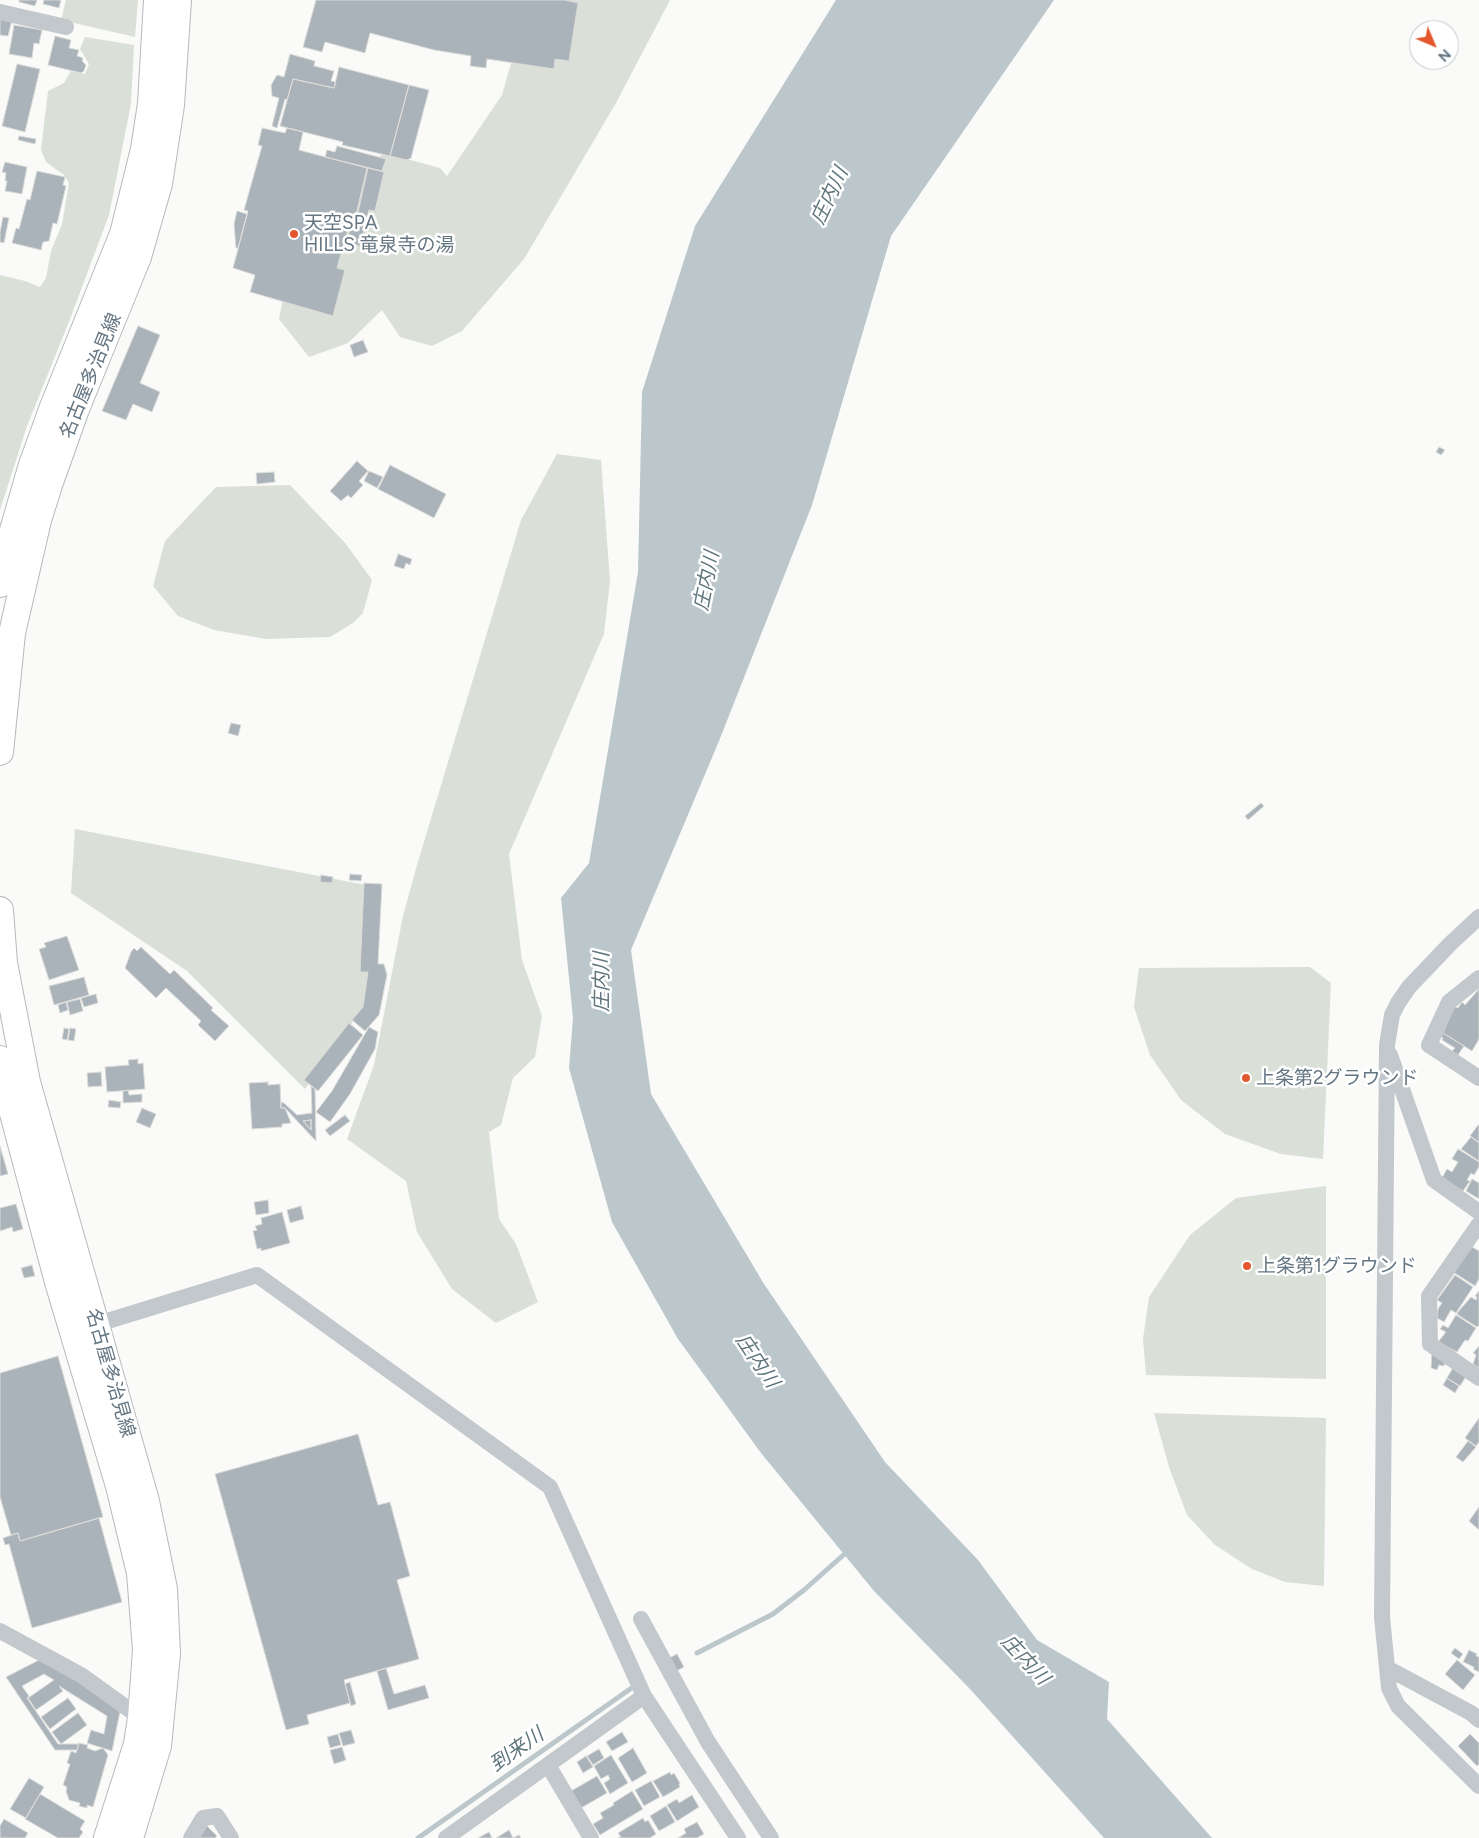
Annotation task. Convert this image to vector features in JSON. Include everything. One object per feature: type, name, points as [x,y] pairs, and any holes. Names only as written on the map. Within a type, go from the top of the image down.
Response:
[{"type":"main road","name":"名古屋多治見線","points":[[0,584],[7,551],[32,465],[125,226],[144,149],[151,104],[157,0]]},
{"type":"main road","name":"名古屋多治見線","points":[[0,752],[12,633],[38,520],[48,485],[76,409],[138,257],[159,184],[171,105],[178,0]]},
{"type":"main road","name":"名古屋多治見線","points":[[0,910],[4,963],[27,1082],[140,1573],[146,1650],[140,1718],[136,1744],[107,1838]]},
{"type":"main road","name":"名古屋多治見線","points":[[0,1060],[58,1282],[85,1329],[146,1500],[164,1589],[168,1654],[158,1746],[130,1838]]},
{"type":"street","points":[[0,12],[66,27]]},
{"type":"street","points":[[1479,917],[1451,943],[1410,987],[1398,1003],[1392,1015],[1387,1045],[1382,1617],[1389,1688],[1398,1706],[1479,1786]]},
{"type":"street","points":[[1479,978],[1449,1002],[1430,1044],[1479,1078]]},
{"type":"street","points":[[1387,1045],[1434,1180],[1479,1212]]},
{"type":"street","points":[[1479,1224],[1429,1296],[1430,1344],[1479,1378]]},
{"type":"street","points":[[85,1329],[256,1276],[550,1487],[644,1696],[738,1838]]},
{"type":"street","points":[[641,1619],[708,1742],[771,1838]]},
{"type":"street","points":[[0,1631],[81,1675],[140,1718]]},
{"type":"street","points":[[1387,1668],[1476,1712]]},
{"type":"street","points":[[453,1836],[644,1696]]},
{"type":"street","points":[[548,1765],[591,1838]]},
{"type":"street","points":[[191,1838],[203,1818],[217,1816],[231,1838]]},
{"type":"shaded area","points":[[66,0],[138,0],[135,37],[61,20]]},
{"type":"shaded area","points":[[529,0],[670,0],[616,103],[524,259],[462,331],[432,346],[400,337],[382,310],[348,343],[309,357],[279,319],[294,244],[345,176],[385,153],[440,168],[447,176],[502,95]]},
{"type":"shaded area","points":[[85,37],[134,45],[131,104],[109,215],[27,426],[0,510],[0,275],[40,287],[46,278],[51,251],[62,224],[69,183],[64,175],[46,162],[41,150],[48,91],[64,83],[71,71],[85,74],[89,64],[80,49]]},
{"type":"shaded area","points":[[557,454],[601,460],[610,581],[604,634],[509,854],[522,960],[542,1016],[535,1057],[513,1078],[501,1125],[489,1132],[499,1219],[516,1244],[538,1302],[496,1323],[452,1289],[417,1232],[406,1181],[347,1139],[374,1065],[403,916],[417,865],[521,520]]},
{"type":"shaded area","points":[[290,485],[346,544],[372,580],[363,613],[353,623],[330,637],[266,639],[214,630],[178,616],[153,586],[165,541],[216,487]]},
{"type":"shaded area","points":[[75,829],[371,886],[368,1000],[305,1089],[187,971],[71,893]]},
{"type":"shaded area","name":"上条第2グラウンド","points":[[1310,967],[1331,983],[1323,1159],[1281,1154],[1225,1134],[1181,1100],[1150,1055],[1134,1007],[1139,968]]},
{"type":"shaded area","name":"上条第1グラウンド","points":[[1326,1186],[1326,1379],[1146,1375],[1143,1339],[1149,1297],[1190,1235],[1236,1198]]},
{"type":"shaded area","points":[[1154,1413],[1326,1418],[1324,1586],[1285,1582],[1252,1569],[1215,1545],[1187,1515],[1169,1467]]},
{"type":"water","name":"庄内川","points":[[836,0],[1054,0],[891,236],[812,505],[719,741],[631,950],[651,1094],[764,1284],[885,1462],[978,1560],[1037,1640],[1109,1682],[1107,1719],[1212,1838],[1104,1838],[970,1689],[874,1591],[761,1453],[678,1339],[612,1222],[569,1068],[573,1018],[561,898],[589,863],[638,572],[642,392],[695,226]]},
{"type":"building","points":[[19,0],[37,0],[35,6],[19,2]]},
{"type":"building","points":[[44,0],[61,0],[59,8],[43,4]]},
{"type":"building","points":[[316,0],[565,0],[578,3],[569,61],[555,59],[554,69],[487,59],[486,68],[470,66],[471,56],[434,50],[370,33],[365,53],[325,42],[322,52],[303,47]]},
{"type":"building","points":[[0,18],[12,20],[8,36],[0,35]]},
{"type":"building","points":[[14,25],[42,30],[39,44],[34,43],[32,58],[9,54]]},
{"type":"building","points":[[55,36],[71,40],[69,48],[79,50],[77,56],[83,58],[82,61],[86,65],[84,71],[81,73],[48,65]]},
{"type":"building","points":[[290,54],[315,61],[314,66],[334,71],[331,81],[336,82],[334,88],[293,79],[277,128],[272,126],[279,98],[272,96],[271,85],[277,75],[284,77]]},
{"type":"building","points":[[17,64],[40,69],[25,132],[2,126]]},
{"type":"building","points":[[339,67],[409,85],[390,156],[342,145],[343,142],[280,126],[293,79],[334,88]]},
{"type":"building","points":[[409,85],[429,90],[411,158],[407,160],[390,156]]},
{"type":"building","name":"天空SPA HILLS 竜泉寺の湯","points":[[262,128],[285,133],[287,128],[303,132],[299,150],[367,168],[355,219],[351,218],[337,268],[345,270],[333,316],[250,292],[255,275],[233,268],[248,211],[244,210],[262,146],[258,145]]},
{"type":"building","points":[[19,136],[36,139],[35,144],[18,140]]},
{"type":"building","points":[[337,146],[386,159],[382,171],[325,157],[327,150],[335,152]]},
{"type":"building","points":[[5,162],[27,167],[22,194],[5,191],[6,173],[2,172]]},
{"type":"building","points":[[368,168],[384,172],[375,211],[369,210],[360,246],[347,242],[352,220],[356,221]]},
{"type":"building","points":[[37,171],[65,177],[63,185],[66,186],[57,224],[53,223],[49,241],[43,242],[41,250],[12,243],[16,228],[19,229],[27,199],[30,200]]},
{"type":"building","points":[[237,211],[247,214],[238,248],[236,248],[234,224]]},
{"type":"building","points":[[3,217],[9,218],[4,243],[0,242]]},
{"type":"building","points":[[138,326],[160,335],[140,383],[160,392],[152,412],[133,404],[126,420],[102,411]]},
{"type":"building","points":[[363,340],[368,352],[354,357],[350,345]]},
{"type":"building","points":[[1439,447],[1445,450],[1441,455],[1436,452]]},
{"type":"building","points":[[357,461],[368,471],[359,481],[363,485],[351,498],[348,495],[341,501],[330,491]]},
{"type":"building","points":[[390,465],[446,494],[434,518],[378,489]]},
{"type":"building","points":[[369,471],[383,477],[377,488],[364,481]]},
{"type":"building","points":[[274,472],[275,482],[257,484],[256,473]]},
{"type":"building","points":[[398,554],[412,559],[410,565],[406,563],[404,569],[394,566]]},
{"type":"building","points":[[231,723],[241,725],[238,736],[228,733]]},
{"type":"building","points":[[1261,803],[1264,806],[1248,820],[1245,816]]},
{"type":"building","points":[[350,874],[362,875],[361,881],[349,880]]},
{"type":"building","points":[[321,875],[333,877],[332,883],[320,882]]},
{"type":"building","points":[[364,883],[382,884],[378,964],[384,964],[387,975],[379,1015],[365,1031],[352,1020],[363,1007],[368,972],[360,972]]},
{"type":"building","points":[[67,936],[79,970],[49,980],[39,949],[46,947],[44,943]]},
{"type":"building","points":[[141,947],[170,974],[174,970],[213,1008],[211,1010],[229,1026],[215,1041],[198,1025],[201,1021],[166,988],[156,998],[125,968],[134,948],[137,951]]},
{"type":"building","points":[[84,977],[89,995],[54,1005],[49,986]]},
{"type":"building","points":[[1479,989],[1479,1039],[1472,1051],[1443,1033],[1454,1006],[1458,1008],[1462,1002],[1465,1005]]},
{"type":"building","points":[[96,994],[98,1003],[84,1007],[81,998]]},
{"type":"building","points":[[80,999],[83,1011],[70,1015],[67,1002]]},
{"type":"building","points":[[66,1002],[68,1010],[60,1013],[58,1005]]},
{"type":"building","points":[[349,1023],[363,1035],[318,1091],[304,1080]]},
{"type":"building","points":[[369,1027],[378,1032],[375,1049],[350,1094],[330,1122],[316,1112],[332,1091]]},
{"type":"building","points":[[64,1028],[69,1029],[67,1040],[62,1039]]},
{"type":"building","points":[[70,1028],[76,1029],[74,1041],[68,1040]]},
{"type":"building","points":[[1443,1033],[1464,1046],[1458,1055],[1452,1051],[1455,1048],[1442,1040]]},
{"type":"building","points":[[138,1059],[138,1064],[143,1063],[145,1089],[107,1092],[105,1067],[129,1065],[128,1060]]},
{"type":"building","points":[[101,1072],[102,1086],[88,1087],[87,1073]]},
{"type":"building","points":[[268,1082],[268,1085],[280,1084],[281,1108],[285,1108],[291,1123],[282,1124],[282,1127],[252,1129],[249,1083]]},
{"type":"building","points":[[311,1086],[315,1089],[316,1141],[285,1108],[281,1108],[281,1102],[297,1115],[312,1113]],"holes":[[[311,1120],[311,1130],[303,1121]]]},
{"type":"building","points":[[128,1090],[129,1095],[142,1094],[142,1102],[123,1103],[123,1091]]},
{"type":"building","points":[[109,1100],[121,1102],[120,1108],[108,1107]]},
{"type":"building","points":[[142,1108],[156,1114],[150,1128],[136,1122]]},
{"type":"building","points":[[345,1115],[350,1121],[330,1136],[325,1130]]},
{"type":"building","points":[[311,1120],[311,1130],[303,1121]]},
{"type":"building","points":[[1479,1126],[1479,1142],[1470,1136]]},
{"type":"building","points":[[1471,1137],[1479,1143],[1479,1161],[1461,1149]]},
{"type":"building","points":[[0,1146],[8,1174],[0,1176]]},
{"type":"building","points":[[1458,1149],[1479,1162],[1479,1167],[1474,1175],[1471,1173],[1467,1180],[1470,1181],[1463,1191],[1442,1178],[1447,1169],[1452,1172],[1458,1162],[1452,1159]]},
{"type":"building","points":[[1472,1179],[1479,1183],[1479,1199],[1466,1191]]},
{"type":"building","points":[[268,1200],[269,1213],[256,1215],[254,1202]]},
{"type":"building","points":[[16,1204],[23,1229],[13,1232],[12,1227],[0,1231],[0,1208]]},
{"type":"building","points":[[301,1206],[304,1219],[290,1223],[287,1210]]},
{"type":"building","points":[[282,1212],[290,1243],[261,1251],[261,1248],[257,1249],[253,1231],[257,1230],[255,1226],[262,1224],[261,1218]]},
{"type":"building","points":[[1472,1247],[1479,1251],[1479,1279],[1475,1286],[1453,1272]]},
{"type":"building","points":[[32,1265],[35,1276],[24,1278],[21,1268]]},
{"type":"building","points":[[1455,1275],[1473,1287],[1456,1313],[1451,1310],[1444,1322],[1437,1318],[1438,1309],[1442,1303],[1437,1300]]},
{"type":"building","points":[[1479,1291],[1479,1325],[1477,1327],[1457,1313],[1471,1297],[1476,1300],[1477,1297],[1475,1296]]},
{"type":"building","points":[[1456,1315],[1476,1328],[1468,1341],[1465,1340],[1457,1352],[1438,1342],[1446,1332],[1440,1329],[1443,1325],[1448,1328]]},
{"type":"building","points":[[1479,1346],[1479,1368],[1473,1364],[1476,1355],[1473,1353]]},
{"type":"building","points":[[1432,1350],[1446,1360],[1444,1366],[1439,1365],[1437,1370],[1431,1368]]},
{"type":"building","points":[[58,1356],[103,1517],[20,1541],[18,1533],[11,1535],[0,1497],[0,1373]]},
{"type":"building","points":[[1454,1366],[1467,1375],[1460,1386],[1447,1378]]},
{"type":"building","points":[[1447,1378],[1459,1386],[1455,1393],[1443,1385]]},
{"type":"building","points":[[1479,1418],[1479,1442],[1476,1446],[1465,1438]]},
{"type":"building","points":[[358,1434],[378,1505],[390,1502],[410,1576],[397,1580],[419,1659],[344,1680],[350,1703],[307,1715],[309,1724],[286,1730],[215,1474]]},
{"type":"building","points":[[1468,1441],[1476,1447],[1463,1462],[1456,1457]]},
{"type":"building","points":[[1479,1507],[1479,1530],[1469,1521]]},
{"type":"building","points":[[99,1518],[122,1602],[32,1628],[9,1544],[5,1545],[3,1538],[18,1533],[20,1541]]},
{"type":"building","points":[[1455,1648],[1463,1654],[1459,1659],[1451,1653]]},
{"type":"building","points":[[1469,1650],[1479,1657],[1479,1672],[1473,1669],[1474,1667],[1463,1662]]},
{"type":"building","points":[[677,1654],[684,1667],[676,1671],[669,1658]]},
{"type":"building","points":[[41,1659],[121,1707],[112,1751],[87,1743],[91,1730],[104,1734],[107,1716],[59,1686],[63,1691],[36,1710],[28,1698],[54,1680],[44,1674],[22,1686],[29,1696],[27,1698],[58,1744],[79,1744],[77,1750],[55,1750],[6,1677]]},
{"type":"building","points":[[1457,1660],[1475,1675],[1463,1690],[1445,1674]]},
{"type":"building","points":[[386,1668],[394,1694],[425,1685],[429,1698],[388,1710],[377,1671]]},
{"type":"building","points":[[350,1682],[356,1704],[351,1706],[345,1684]]},
{"type":"building","points":[[68,1698],[76,1709],[50,1729],[41,1717]]},
{"type":"building","points":[[78,1713],[87,1725],[61,1744],[52,1732]]},
{"type":"building","points":[[351,1730],[355,1743],[343,1746],[339,1733]]},
{"type":"building","points":[[622,1732],[628,1742],[612,1751],[606,1742]]},
{"type":"building","points":[[338,1734],[341,1745],[330,1748],[327,1737]]},
{"type":"building","points":[[1470,1734],[1479,1743],[1479,1764],[1477,1766],[1458,1746]]},
{"type":"building","points":[[79,1743],[88,1745],[87,1748],[95,1751],[103,1748],[108,1755],[93,1807],[87,1805],[87,1808],[79,1806],[80,1803],[69,1800],[66,1791],[67,1787],[63,1785],[70,1764],[67,1763],[71,1751],[76,1753]]},
{"type":"building","points":[[342,1747],[346,1760],[334,1764],[330,1750]]},
{"type":"building","points":[[633,1748],[647,1773],[632,1782],[618,1758]]},
{"type":"building","points":[[599,1749],[604,1758],[593,1765],[587,1756]]},
{"type":"building","points":[[611,1755],[628,1783],[610,1794],[604,1783],[610,1779],[608,1775],[601,1779],[594,1766]]},
{"type":"building","points":[[586,1756],[593,1767],[583,1773],[577,1762]]},
{"type":"building","points":[[670,1772],[671,1775],[674,1773],[680,1783],[680,1787],[663,1797],[653,1781]]},
{"type":"building","points":[[597,1776],[607,1793],[581,1808],[571,1791]]},
{"type":"building","points":[[29,1778],[44,1787],[26,1818],[10,1809]]},
{"type":"building","points":[[651,1781],[660,1797],[644,1806],[635,1790]]},
{"type":"building","points":[[632,1791],[643,1809],[600,1835],[593,1824],[603,1818],[600,1813]]},
{"type":"building","points":[[40,1794],[85,1821],[80,1829],[83,1832],[79,1838],[58,1838],[25,1819]]},
{"type":"building","points":[[692,1795],[699,1807],[677,1821],[667,1805],[677,1799],[679,1803]]},
{"type":"building","points":[[666,1806],[675,1822],[659,1831],[650,1816]]},
{"type":"building","points":[[643,1818],[645,1822],[648,1820],[656,1834],[650,1838],[618,1838],[621,1837],[618,1833]]},
{"type":"building","points":[[4,1819],[28,1833],[25,1838],[0,1838],[0,1826]]},
{"type":"building","points":[[697,1822],[704,1834],[697,1838],[678,1838],[686,1833],[684,1829]]},
{"type":"building","points":[[206,1825],[217,1836],[215,1838],[196,1838]]},
{"type":"building","points":[[509,1830],[513,1838],[496,1838]]},
{"type":"building","points":[[489,1832],[492,1838],[478,1838]]},
{"type":"waterway","name":"到来川","points":[[697,1653],[773,1614],[804,1590],[849,1550]]},
{"type":"waterway","name":"到来川","points":[[418,1838],[633,1687]]},
{"type":"place","name":"天空SPA HILLS 竜泉寺の湯","points":[[294,234]]},
{"type":"place","name":"上条第2グラウンド","points":[[1246,1078]]},
{"type":"place","name":"上条第1グラウンド","points":[[1247,1266]]}]
